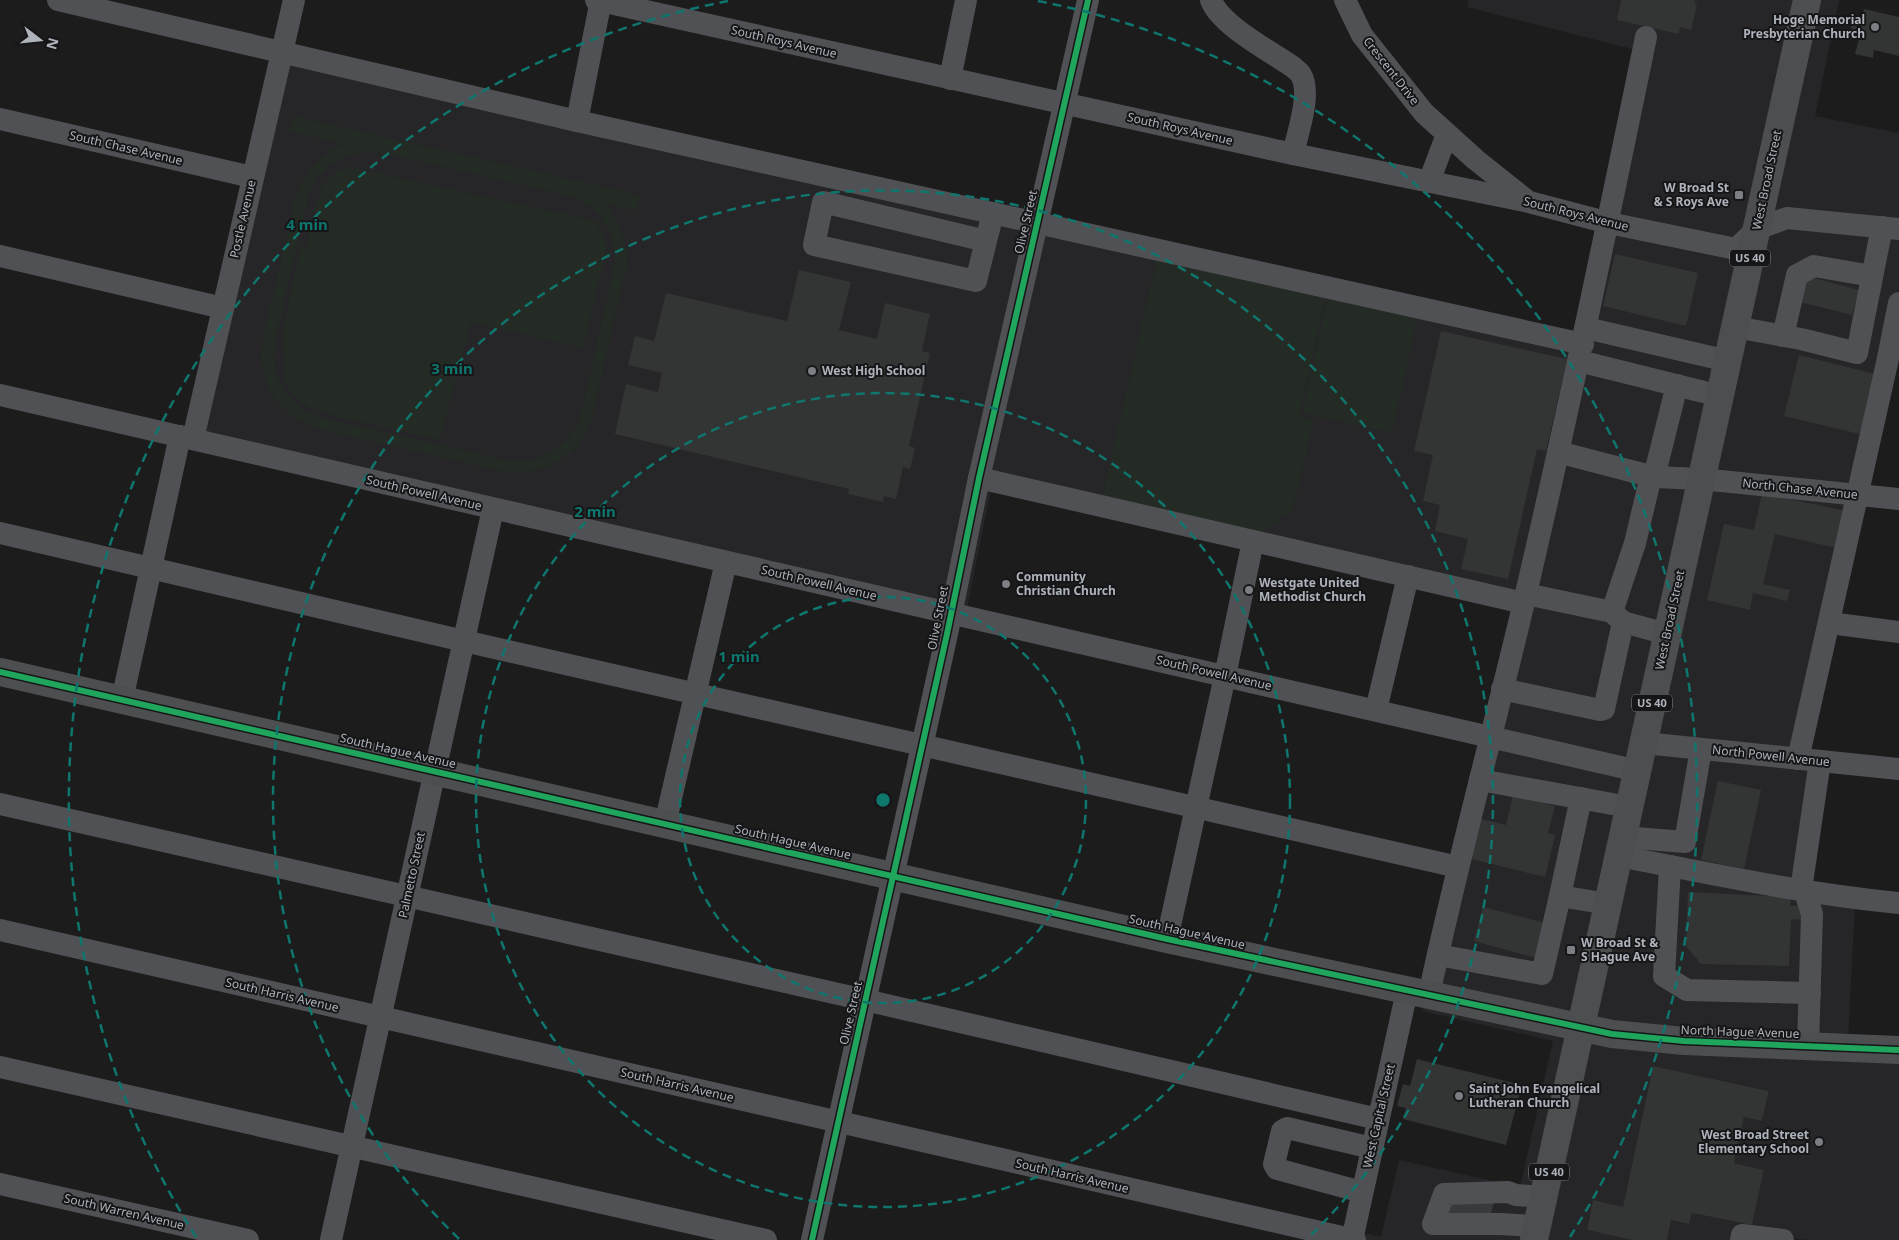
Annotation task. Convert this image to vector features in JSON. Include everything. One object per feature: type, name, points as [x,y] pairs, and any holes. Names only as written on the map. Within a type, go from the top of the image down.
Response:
[{"type":"main road","name":"West Broad Street","points":[[1536,1233],[1806,0]]},
{"type":"main road","name":"South Hague Avenue","points":[[0,672],[1167,939],[1582,1028]]},
{"type":"main road","name":"North Hague Avenue","points":[[1582,1028],[1612,1034],[1684,1041],[1899,1050]]},
{"type":"street","points":[[58,0],[827,178],[1582,344],[1647,342],[1728,361]]},
{"type":"street","name":"Postle Avenue","points":[[122,700],[150,568],[223,308],[294,0]]},
{"type":"street","points":[[577,121],[599,0]]},
{"type":"street","name":"South Roys Avenue","points":[[599,0],[950,79],[1293,154],[1529,202],[1609,222],[1736,249],[1757,229]]},
{"type":"street","points":[[950,79],[966,0]]},
{"type":"street","name":"Olive Street","points":[[812,1240],[923,745],[979,478],[1088,0]]},
{"type":"street","points":[[1211,0],[1214,8],[1229,23],[1293,67],[1302,76],[1305,90],[1304,104],[1293,154]]},
{"type":"street","name":"Crescent Drive","points":[[1345,0],[1362,35],[1424,114],[1529,202]]},
{"type":"street","name":"West Capital Street","points":[[1353,1240],[1378,1119],[1418,994],[1438,955],[1525,598],[1609,222],[1646,37]]},
{"type":"street","name":"South Chase Avenue","points":[[0,119],[252,177]]},
{"type":"street","points":[[1429,182],[1447,134]]},
{"type":"street","points":[[827,178],[814,245],[976,281],[993,213]]},
{"type":"street","points":[[823,202],[986,240]]},
{"type":"street","points":[[1735,327],[1856,353],[1872,276],[1890,228],[1787,218],[1757,229]]},
{"type":"street","points":[[0,256],[223,308]]},
{"type":"street","points":[[1783,336],[1797,274],[1814,266],[1872,276]]},
{"type":"street","points":[[1808,1046],[1812,914],[1802,883],[1809,760],[1830,623],[1857,494],[1893,364],[1899,303]]},
{"type":"street","points":[[1640,376],[1647,342]]},
{"type":"street","points":[[1582,344],[1640,376],[1720,396]]},
{"type":"street","points":[[1502,689],[1600,710],[1604,709],[1618,617],[1652,476],[1677,385]]},
{"type":"street","name":"South Powell Avenue","points":[[0,395],[1638,771]]},
{"type":"street","name":"North Chase Avenue","points":[[1558,452],[1652,476],[1702,479],[1899,499]]},
{"type":"street","points":[[979,478],[1408,576],[1618,617],[1667,634]]},
{"type":"street","name":"Palmetto Street","points":[[331,1240],[493,509]]},
{"type":"street","points":[[0,533],[464,642],[1458,867]]},
{"type":"street","points":[[1167,939],[1195,807],[1226,676],[1253,541]]},
{"type":"street","points":[[665,824],[726,562]]},
{"type":"street","points":[[1376,710],[1408,576]]},
{"type":"street","points":[[1830,623],[1899,632]]},
{"type":"street","name":"North Powell Avenue","points":[[1644,743],[1899,769]]},
{"type":"street","points":[[1621,846],[1685,842],[1702,749]]},
{"type":"street","points":[[1480,780],[1630,807]]},
{"type":"street","points":[[1438,955],[1542,974],[1581,798]]},
{"type":"street","points":[[0,804],[865,1000],[1378,1119]]},
{"type":"street","points":[[1621,846],[1670,866],[1844,898],[1899,903]]},
{"type":"street","points":[[1670,866],[1664,976],[1687,990],[1810,993]]},
{"type":"street","points":[[1560,896],[1608,904]]},
{"type":"street","name":"South Harris Avenue","points":[[0,930],[1353,1240]]},
{"type":"street","points":[[0,1067],[766,1240]]},
{"type":"street","points":[[1362,1192],[1277,1169],[1274,1164],[1282,1131],[1287,1128],[1372,1148]]},
{"type":"street","name":"South Warren Avenue","points":[[0,1184],[248,1240]]},
{"type":"street","points":[[1508,1192],[1516,1195],[1543,1197]]},
{"type":"street","points":[[1468,1215],[1508,1192]]},
{"type":"street","points":[[1500,1224],[1508,1192]]},
{"type":"street","points":[[1468,1215],[1536,1233]]},
{"type":"street","points":[[1741,1240],[1742,1235],[1783,1240]]},
{"type":"shaded area","points":[[1469,0],[1839,0],[1815,116],[1899,133],[1899,318],[1805,760],[1827,765],[1811,895],[1855,902],[1847,1061],[1899,1063],[1899,1240],[1807,1240],[1745,1233],[1744,1240],[1667,1240],[1671,1220],[1689,1224],[1692,1213],[1752,1225],[1764,1170],[1734,1163],[1744,1117],[1762,1121],[1769,1091],[1653,1066],[1623,1207],[1593,1201],[1587,1230],[1632,1240],[1344,1240],[1346,1229],[1381,1237],[1399,1160],[1520,1187],[1553,1041],[1422,1011],[1518,607],[991,490],[967,608],[201,435],[286,52],[1578,344],[1644,52],[1467,7]]},
{"type":"shaded area","points":[[293,116],[640,195],[636,211],[606,204],[616,218],[625,242],[626,268],[592,419],[586,433],[568,454],[557,462],[531,471],[502,471],[314,428],[302,423],[283,408],[269,388],[265,376],[262,364],[264,334],[297,193],[305,177],[315,164],[343,144],[289,131]],"holes":[[[357,153],[383,153],[571,196],[590,207],[604,222],[612,240],[615,262],[582,411],[572,433],[555,450],[534,459],[510,461],[323,418],[301,408],[292,400],[279,381],[274,358],[274,346],[308,196],[312,187],[323,172],[338,160]]]},
{"type":"shaded area","points":[[345,166],[596,221],[607,246],[583,348],[471,322],[440,440],[346,419],[310,408],[295,396],[284,382],[283,331],[301,245],[307,246],[322,184]]},
{"type":"shaded area","points":[[1157,258],[1326,296],[1299,416],[1314,420],[1293,509],[1256,537],[1101,502]]},
{"type":"shaded area","points":[[1328,296],[1418,316],[1392,433],[1302,413]]},
{"type":"building","points":[[1621,0],[1695,0],[1694,3],[1697,4],[1691,30],[1680,27],[1679,34],[1617,20]]},
{"type":"building","name":"Hoge Memorial Presbyterian Church","points":[[1864,9],[1899,17],[1899,56],[1874,50],[1873,58],[1855,54],[1859,39],[1849,36],[1854,16],[1862,18]]},
{"type":"building","points":[[1615,254],[1698,273],[1686,326],[1603,306]]},
{"type":"building","points":[[799,270],[851,282],[839,330],[877,339],[885,303],[930,314],[922,351],[930,353],[909,446],[915,448],[910,469],[903,467],[896,499],[884,496],[883,502],[848,494],[849,489],[615,434],[626,384],[658,392],[662,373],[628,365],[635,336],[654,341],[666,293],[787,321]]},
{"type":"building","points":[[1807,276],[1859,290],[1852,315],[1800,302]]},
{"type":"building","points":[[1441,331],[1567,359],[1546,451],[1537,449],[1508,579],[1461,569],[1468,539],[1435,531],[1440,505],[1423,501],[1433,455],[1414,451]]},
{"type":"building","points":[[1799,355],[1879,375],[1864,435],[1784,416]]},
{"type":"building","points":[[1762,493],[1846,511],[1837,548],[1775,534],[1763,584],[1790,590],[1787,601],[1753,593],[1750,610],[1707,600],[1724,524],[1754,530]]},
{"type":"building","points":[[1718,781],[1761,790],[1744,869],[1701,860]]},
{"type":"building","points":[[1513,795],[1555,806],[1548,833],[1555,835],[1545,877],[1467,858],[1477,818],[1506,825]]},
{"type":"building","points":[[1688,892],[1791,897],[1790,906],[1804,906],[1804,920],[1791,919],[1789,966],[1701,964],[1686,946]]},
{"type":"building","points":[[1483,907],[1549,924],[1540,959],[1474,941]]},
{"type":"building","name":"Saint John Evangelical Lutheran Church","points":[[1417,1059],[1522,1085],[1506,1145],[1403,1119],[1406,1108],[1397,1106],[1403,1084],[1410,1086]]},
{"type":"building","points":[[1653,1066],[1769,1091],[1762,1121],[1744,1117],[1734,1163],[1764,1170],[1752,1225],[1692,1213],[1689,1224],[1671,1220],[1667,1240],[1632,1240],[1587,1230],[1593,1200],[1623,1207]]},
{"type":"tunnel","points":[[1479,1216],[1484,1197]]},
{"type":"tunnel","points":[[1459,1218],[1464,1199]]},
{"type":"cycle path","points":[[812,1240],[947,634],[979,478],[1088,0]]},
{"type":"cycle path","points":[[0,672],[1167,939],[1612,1034],[1684,1041],[1899,1050]]},
{"type":"place","name":"Hoge Memorial Presbyterian Church","points":[[1875,27]]},
{"type":"place","name":"W Broad St & S Roys Ave","points":[[1739,195]]},
{"type":"place","name":"West High School","points":[[812,371]]},
{"type":"place","name":"Community Christian Church","points":[[1006,584]]},
{"type":"place","name":"Westgate United Methodist Church","points":[[1249,590]]},
{"type":"place","name":"W Broad St & S Hague Ave","points":[[1571,950]]},
{"type":"place","name":"Saint John Evangelical Lutheran Church","points":[[1459,1096]]},
{"type":"place","name":"West Broad Street Elementary School","points":[[1819,1142]]}]
